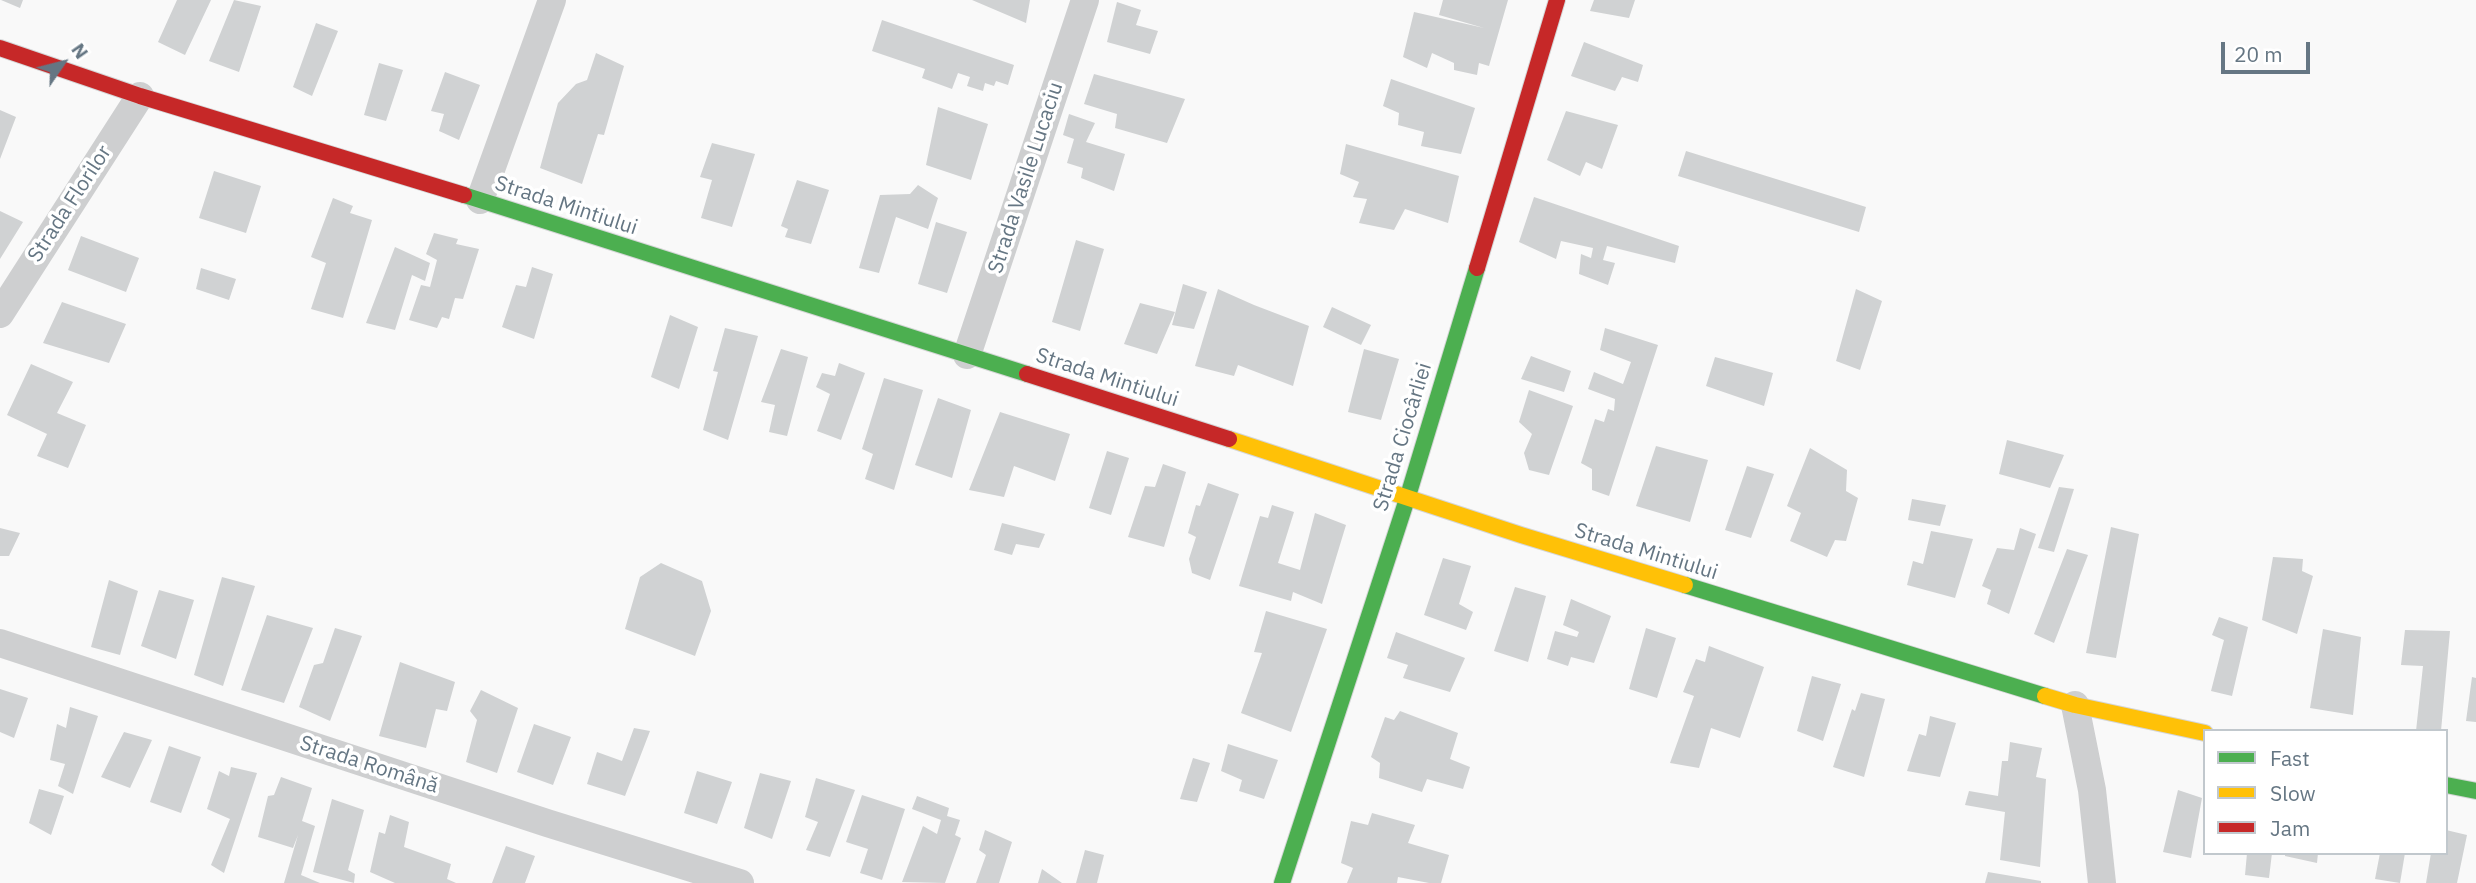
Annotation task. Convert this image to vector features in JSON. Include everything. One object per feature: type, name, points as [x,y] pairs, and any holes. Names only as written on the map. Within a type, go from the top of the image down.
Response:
[{"type":"main road","name":"Strada Ciocârliei","points":[[1282,883],[1408,496],[1557,0]]},
{"type":"main road","name":"Strada Mintiului","points":[[0,47],[140,96],[480,200],[1408,496],[1521,535],[2075,705],[2203,733]]},
{"type":"main road","points":[[2448,785],[2476,791]]},
{"type":"street","points":[[480,200],[552,0]]},
{"type":"street","name":"Strada Vasile Lucaciu","points":[[967,355],[1085,0]]},
{"type":"street","name":"Strada Florilor","points":[[0,314],[140,96]]},
{"type":"street","name":"Strada Română","points":[[0,643],[534,819],[740,883]]},
{"type":"street","points":[[2075,705],[2092,790],[2102,883]]},
{"type":"building","points":[[1,0],[23,0],[20,8]]},
{"type":"building","points":[[177,0],[211,0],[185,55],[158,42]]},
{"type":"building","points":[[234,0],[261,6],[239,72],[209,61]]},
{"type":"building","points":[[972,0],[1030,0],[1026,23]]},
{"type":"building","points":[[1443,0],[1508,0],[1489,66],[1479,63],[1477,75],[1454,70],[1454,63],[1432,53],[1427,68],[1403,57],[1414,12],[1484,28],[1439,15]]},
{"type":"building","points":[[1594,0],[1635,0],[1629,18],[1590,11]]},
{"type":"building","points":[[1117,2],[1141,10],[1136,25],[1158,31],[1150,54],[1107,42]]},
{"type":"building","points":[[882,20],[1014,65],[1008,85],[996,81],[994,86],[985,83],[983,91],[967,86],[970,77],[958,73],[952,89],[922,78],[925,69],[872,51]]},
{"type":"building","points":[[316,23],[338,31],[312,96],[293,87]]},
{"type":"building","points":[[1584,42],[1643,65],[1638,82],[1622,77],[1615,91],[1571,76]]},
{"type":"building","points":[[596,53],[624,66],[604,135],[598,134],[582,184],[540,168],[558,103],[576,84],[587,80]]},
{"type":"building","points":[[379,63],[403,70],[386,121],[364,115]]},
{"type":"building","points":[[445,72],[480,85],[459,140],[439,131],[444,114],[431,111]]},
{"type":"building","points":[[1094,74],[1185,99],[1167,143],[1115,128],[1117,114],[1084,104]]},
{"type":"building","points":[[1391,79],[1475,108],[1461,154],[1421,146],[1424,132],[1398,125],[1399,113],[1383,106]]},
{"type":"building","points":[[938,107],[988,124],[971,180],[926,165]]},
{"type":"building","points":[[0,110],[16,117],[0,159]]},
{"type":"building","points":[[1566,111],[1618,125],[1602,169],[1586,162],[1580,176],[1547,160]]},
{"type":"building","points":[[1069,114],[1095,123],[1086,142],[1125,154],[1114,191],[1081,178],[1083,168],[1067,163],[1074,139],[1063,135]]},
{"type":"building","points":[[712,143],[755,154],[732,227],[701,218],[712,180],[700,177]]},
{"type":"building","points":[[1346,144],[1459,176],[1448,223],[1405,209],[1394,230],[1359,223],[1367,199],[1353,197],[1359,182],[1340,174]]},
{"type":"building","points":[[1686,151],[1866,207],[1859,232],[1678,176]]},
{"type":"building","points":[[214,171],[261,186],[246,233],[199,218]]},
{"type":"building","points":[[797,180],[829,190],[811,244],[785,237],[788,229],[781,226]]},
{"type":"building","points":[[918,185],[938,198],[928,229],[896,217],[879,273],[859,268],[880,195],[910,194]]},
{"type":"building","points":[[1534,197],[1679,246],[1675,263],[1607,246],[1603,260],[1615,263],[1608,285],[1579,274],[1581,254],[1591,258],[1593,248],[1561,241],[1556,259],[1519,242]]},
{"type":"building","points":[[333,198],[353,206],[350,213],[372,220],[343,318],[311,309],[326,263],[311,257]]},
{"type":"building","points":[[0,211],[23,222],[0,259]]},
{"type":"building","points":[[936,222],[967,232],[947,293],[918,284]]},
{"type":"building","points":[[434,233],[458,239],[456,244],[479,249],[463,299],[455,298],[449,319],[442,317],[437,328],[409,320],[421,285],[430,287],[437,260],[426,254]]},
{"type":"building","points":[[81,236],[139,258],[126,292],[68,270]]},
{"type":"building","points":[[1076,240],[1104,249],[1080,331],[1052,322]]},
{"type":"building","points":[[395,247],[430,263],[425,281],[412,275],[395,330],[366,323]]},
{"type":"building","points":[[532,267],[553,274],[534,339],[502,327],[516,285],[526,287]]},
{"type":"building","points":[[201,268],[236,279],[229,300],[196,289]]},
{"type":"building","points":[[1183,284],[1207,292],[1194,329],[1172,325]]},
{"type":"building","points":[[1218,289],[1309,326],[1293,386],[1238,365],[1234,376],[1195,366]]},
{"type":"building","points":[[1856,289],[1882,301],[1860,370],[1836,361]]},
{"type":"building","points":[[62,302],[126,324],[109,363],[43,343]]},
{"type":"building","points":[[1140,303],[1175,312],[1157,354],[1124,344]]},
{"type":"building","points":[[1332,307],[1371,325],[1361,345],[1323,327]]},
{"type":"building","points":[[670,315],[698,327],[679,389],[651,377]]},
{"type":"building","points":[[725,328],[758,336],[728,440],[703,430],[718,372],[713,371]]},
{"type":"building","points":[[1605,328],[1658,345],[1609,496],[1592,490],[1592,469],[1581,463],[1595,419],[1604,422],[1608,409],[1614,411],[1615,399],[1588,389],[1594,372],[1623,384],[1631,362],[1600,350]]},
{"type":"building","points":[[781,349],[808,357],[787,436],[769,432],[775,405],[761,402]]},
{"type":"building","points":[[1364,349],[1399,359],[1381,420],[1348,412]]},
{"type":"building","points":[[1531,356],[1571,371],[1564,392],[1521,379]]},
{"type":"building","points":[[1715,357],[1773,373],[1764,406],[1706,386]]},
{"type":"building","points":[[839,363],[865,373],[841,440],[817,431],[830,394],[816,387],[822,373],[835,376]]},
{"type":"building","points":[[31,364],[73,382],[57,413],[86,425],[68,468],[37,456],[47,434],[7,415]]},
{"type":"building","points":[[884,378],[923,390],[894,490],[865,479],[873,454],[862,449]]},
{"type":"building","points":[[1529,390],[1573,406],[1549,475],[1529,470],[1524,453],[1532,434],[1519,422]]},
{"type":"building","points":[[938,398],[971,410],[952,478],[915,465]]},
{"type":"building","points":[[1000,412],[1070,434],[1055,481],[1014,466],[1004,497],[969,490]]},
{"type":"building","points":[[2007,440],[2064,455],[2050,488],[1999,474]]},
{"type":"building","points":[[1656,446],[1708,460],[1690,522],[1636,506]]},
{"type":"building","points":[[1810,448],[1847,470],[1846,491],[1858,498],[1846,541],[1835,540],[1827,557],[1790,541],[1801,513],[1787,506]]},
{"type":"building","points":[[1107,451],[1129,458],[1111,515],[1089,508]]},
{"type":"building","points":[[1163,464],[1186,472],[1164,547],[1128,537],[1145,486],[1155,487]]},
{"type":"building","points":[[1747,466],[1774,474],[1751,538],[1725,530]]},
{"type":"building","points":[[1208,483],[1239,494],[1210,580],[1192,573],[1189,559],[1196,537],[1188,533],[1196,505],[1200,506]]},
{"type":"building","points":[[2059,487],[2074,489],[2054,552],[2038,548]]},
{"type":"building","points":[[1912,499],[1946,505],[1940,526],[1908,520]]},
{"type":"building","points":[[1272,505],[1294,512],[1278,563],[1300,570],[1315,513],[1346,525],[1322,604],[1293,592],[1291,601],[1239,586],[1260,516],[1268,518]]},
{"type":"building","points":[[1002,523],[1045,534],[1039,548],[1016,544],[1012,555],[994,550]]},
{"type":"building","points":[[2111,527],[2139,534],[2116,658],[2086,653]]},
{"type":"building","points":[[0,528],[20,533],[9,556],[0,556]]},
{"type":"building","points":[[2020,528],[2036,534],[2009,614],[1987,604],[1991,590],[1982,586],[1997,548],[2014,550]]},
{"type":"building","points":[[1931,531],[1973,539],[1955,598],[1907,585],[1913,561],[1923,564]]},
{"type":"building","points":[[2067,549],[2088,555],[2054,643],[2034,634]]},
{"type":"building","points":[[2273,557],[2303,559],[2302,571],[2313,576],[2297,634],[2262,620]]},
{"type":"building","points":[[1443,558],[1471,566],[1459,604],[1473,612],[1466,630],[1424,615]]},
{"type":"building","points":[[661,563],[702,581],[711,611],[695,656],[625,629],[640,577]]},
{"type":"building","points":[[222,577],[255,586],[223,686],[194,675]]},
{"type":"building","points":[[109,580],[138,591],[120,655],[91,647]]},
{"type":"building","points":[[1515,587],[1546,596],[1528,662],[1494,651]]},
{"type":"building","points":[[159,590],[194,600],[176,659],[141,646]]},
{"type":"building","points":[[1571,599],[1611,616],[1594,663],[1571,657],[1568,666],[1547,659],[1555,631],[1577,637],[1579,632],[1563,625]]},
{"type":"building","points":[[1266,611],[1327,629],[1291,732],[1241,713],[1262,653],[1254,652]]},
{"type":"building","points":[[267,615],[313,628],[284,703],[241,690]]},
{"type":"building","points":[[2219,617],[2248,627],[2232,696],[2211,691],[2224,640],[2212,635]]},
{"type":"building","points":[[335,628],[362,636],[330,721],[299,707],[314,665],[323,663]]},
{"type":"building","points":[[1646,628],[1676,638],[1657,698],[1629,689]]},
{"type":"building","points":[[2323,629],[2361,637],[2353,715],[2310,708]]},
{"type":"building","points":[[2405,630],[2450,631],[2441,729],[2416,729],[2423,666],[2401,665]]},
{"type":"building","points":[[1396,632],[1465,658],[1450,692],[1403,678],[1408,665],[1387,658]]},
{"type":"building","points":[[1709,646],[1764,667],[1740,738],[1711,728],[1699,768],[1670,763],[1694,696],[1683,692],[1696,659],[1705,662]]},
{"type":"building","points":[[400,662],[455,682],[447,711],[436,709],[426,748],[379,736]]},
{"type":"building","points":[[1812,676],[1841,684],[1823,741],[1797,731]]},
{"type":"building","points":[[2472,677],[2476,678],[2476,722],[2466,721]]},
{"type":"building","points":[[0,689],[28,698],[14,738],[0,732]]},
{"type":"building","points":[[481,690],[518,708],[497,773],[466,762],[477,720],[470,711]]},
{"type":"building","points":[[1861,693],[1885,699],[1864,777],[1833,767],[1852,709],[1855,711]]},
{"type":"building","points":[[70,707],[98,716],[73,794],[58,786],[65,764],[50,760],[57,724],[66,728]]},
{"type":"building","points":[[1400,711],[1458,733],[1450,759],[1470,767],[1463,789],[1427,779],[1422,792],[1379,778],[1380,763],[1371,757],[1385,717],[1394,720]]},
{"type":"building","points":[[1930,716],[1956,723],[1940,777],[1907,771],[1919,734],[1926,736]]},
{"type":"building","points":[[534,724],[571,737],[553,785],[517,772]]},
{"type":"building","points":[[634,728],[650,731],[625,796],[587,784],[597,752],[622,761]]},
{"type":"building","points":[[124,732],[152,740],[130,788],[101,777]]},
{"type":"building","points":[[2010,742],[2042,748],[2036,777],[2046,779],[2040,867],[2000,860],[2005,812],[1965,805],[1969,791],[1998,796],[2002,761],[2008,761]]},
{"type":"building","points":[[1228,744],[1278,760],[1264,799],[1239,791],[1242,780],[1221,771]]},
{"type":"building","points":[[169,746],[201,757],[181,813],[150,802]]},
{"type":"building","points":[[1193,758],[1210,763],[1197,802],[1180,799]]},
{"type":"building","points":[[231,767],[257,773],[224,873],[211,865],[230,819],[207,809],[219,771],[229,776]]},
{"type":"building","points":[[697,771],[732,782],[717,824],[684,813]]},
{"type":"building","points":[[760,773],[791,781],[772,839],[744,828]]},
{"type":"building","points":[[281,777],[312,788],[302,821],[315,826],[301,875],[320,883],[284,883],[298,835],[293,848],[258,837],[268,796],[274,795]]},
{"type":"building","points":[[816,778],[855,790],[830,857],[806,850],[818,822],[805,817]]},
{"type":"building","points":[[39,789],[64,796],[51,835],[29,823]]},
{"type":"building","points":[[2178,790],[2202,798],[2191,858],[2163,852]]},
{"type":"building","points":[[862,795],[905,809],[882,880],[860,873],[868,849],[846,842]]},
{"type":"building","points":[[917,796],[949,808],[947,816],[960,820],[955,835],[961,838],[945,883],[902,882],[923,826],[937,834],[941,820],[912,809]]},
{"type":"building","points":[[332,799],[364,810],[348,870],[355,874],[354,883],[313,872]]},
{"type":"building","points":[[1372,813],[1415,825],[1408,843],[1449,855],[1441,883],[1398,877],[1397,883],[1347,883],[1353,868],[1341,863],[1351,821],[1368,825]]},
{"type":"building","points":[[390,815],[409,822],[404,847],[451,864],[447,879],[456,883],[395,883],[370,872],[379,832],[385,834]]},
{"type":"building","points":[[985,830],[1012,842],[999,883],[976,883],[986,855],[979,850]]},
{"type":"building","points":[[2448,830],[2467,835],[2457,883],[2426,883],[2431,855],[2448,855]]},
{"type":"building","points":[[506,846],[535,856],[525,883],[492,883]]},
{"type":"building","points":[[1085,850],[1104,855],[1097,883],[1076,883]]},
{"type":"building","points":[[2247,855],[2272,855],[2269,878],[2245,875]]},
{"type":"building","points":[[2285,855],[2318,855],[2317,863]]},
{"type":"building","points":[[2380,855],[2405,855],[2400,883],[2375,879]]},
{"type":"building","points":[[1042,869],[1062,883],[1038,883]]},
{"type":"building","points":[[1988,872],[2041,881],[2041,883],[1985,883]]},
{"type":"traffic: fast","points":[[464,195],[1027,374]]},
{"type":"traffic: fast","points":[[1282,883],[1408,496],[1477,268]]},
{"type":"traffic: fast","points":[[1685,585],[2045,696]]},
{"type":"traffic: fast","points":[[2448,785],[2476,791]]},
{"type":"traffic: slow","points":[[1229,439],[1521,535],[1685,585]]},
{"type":"traffic: slow","points":[[2045,696],[2203,733]]},
{"type":"traffic: jam","points":[[1477,268],[1557,0]]},
{"type":"traffic: jam","points":[[0,48],[140,96],[464,195]]},
{"type":"traffic: jam","points":[[1027,374],[1229,439]]}]
